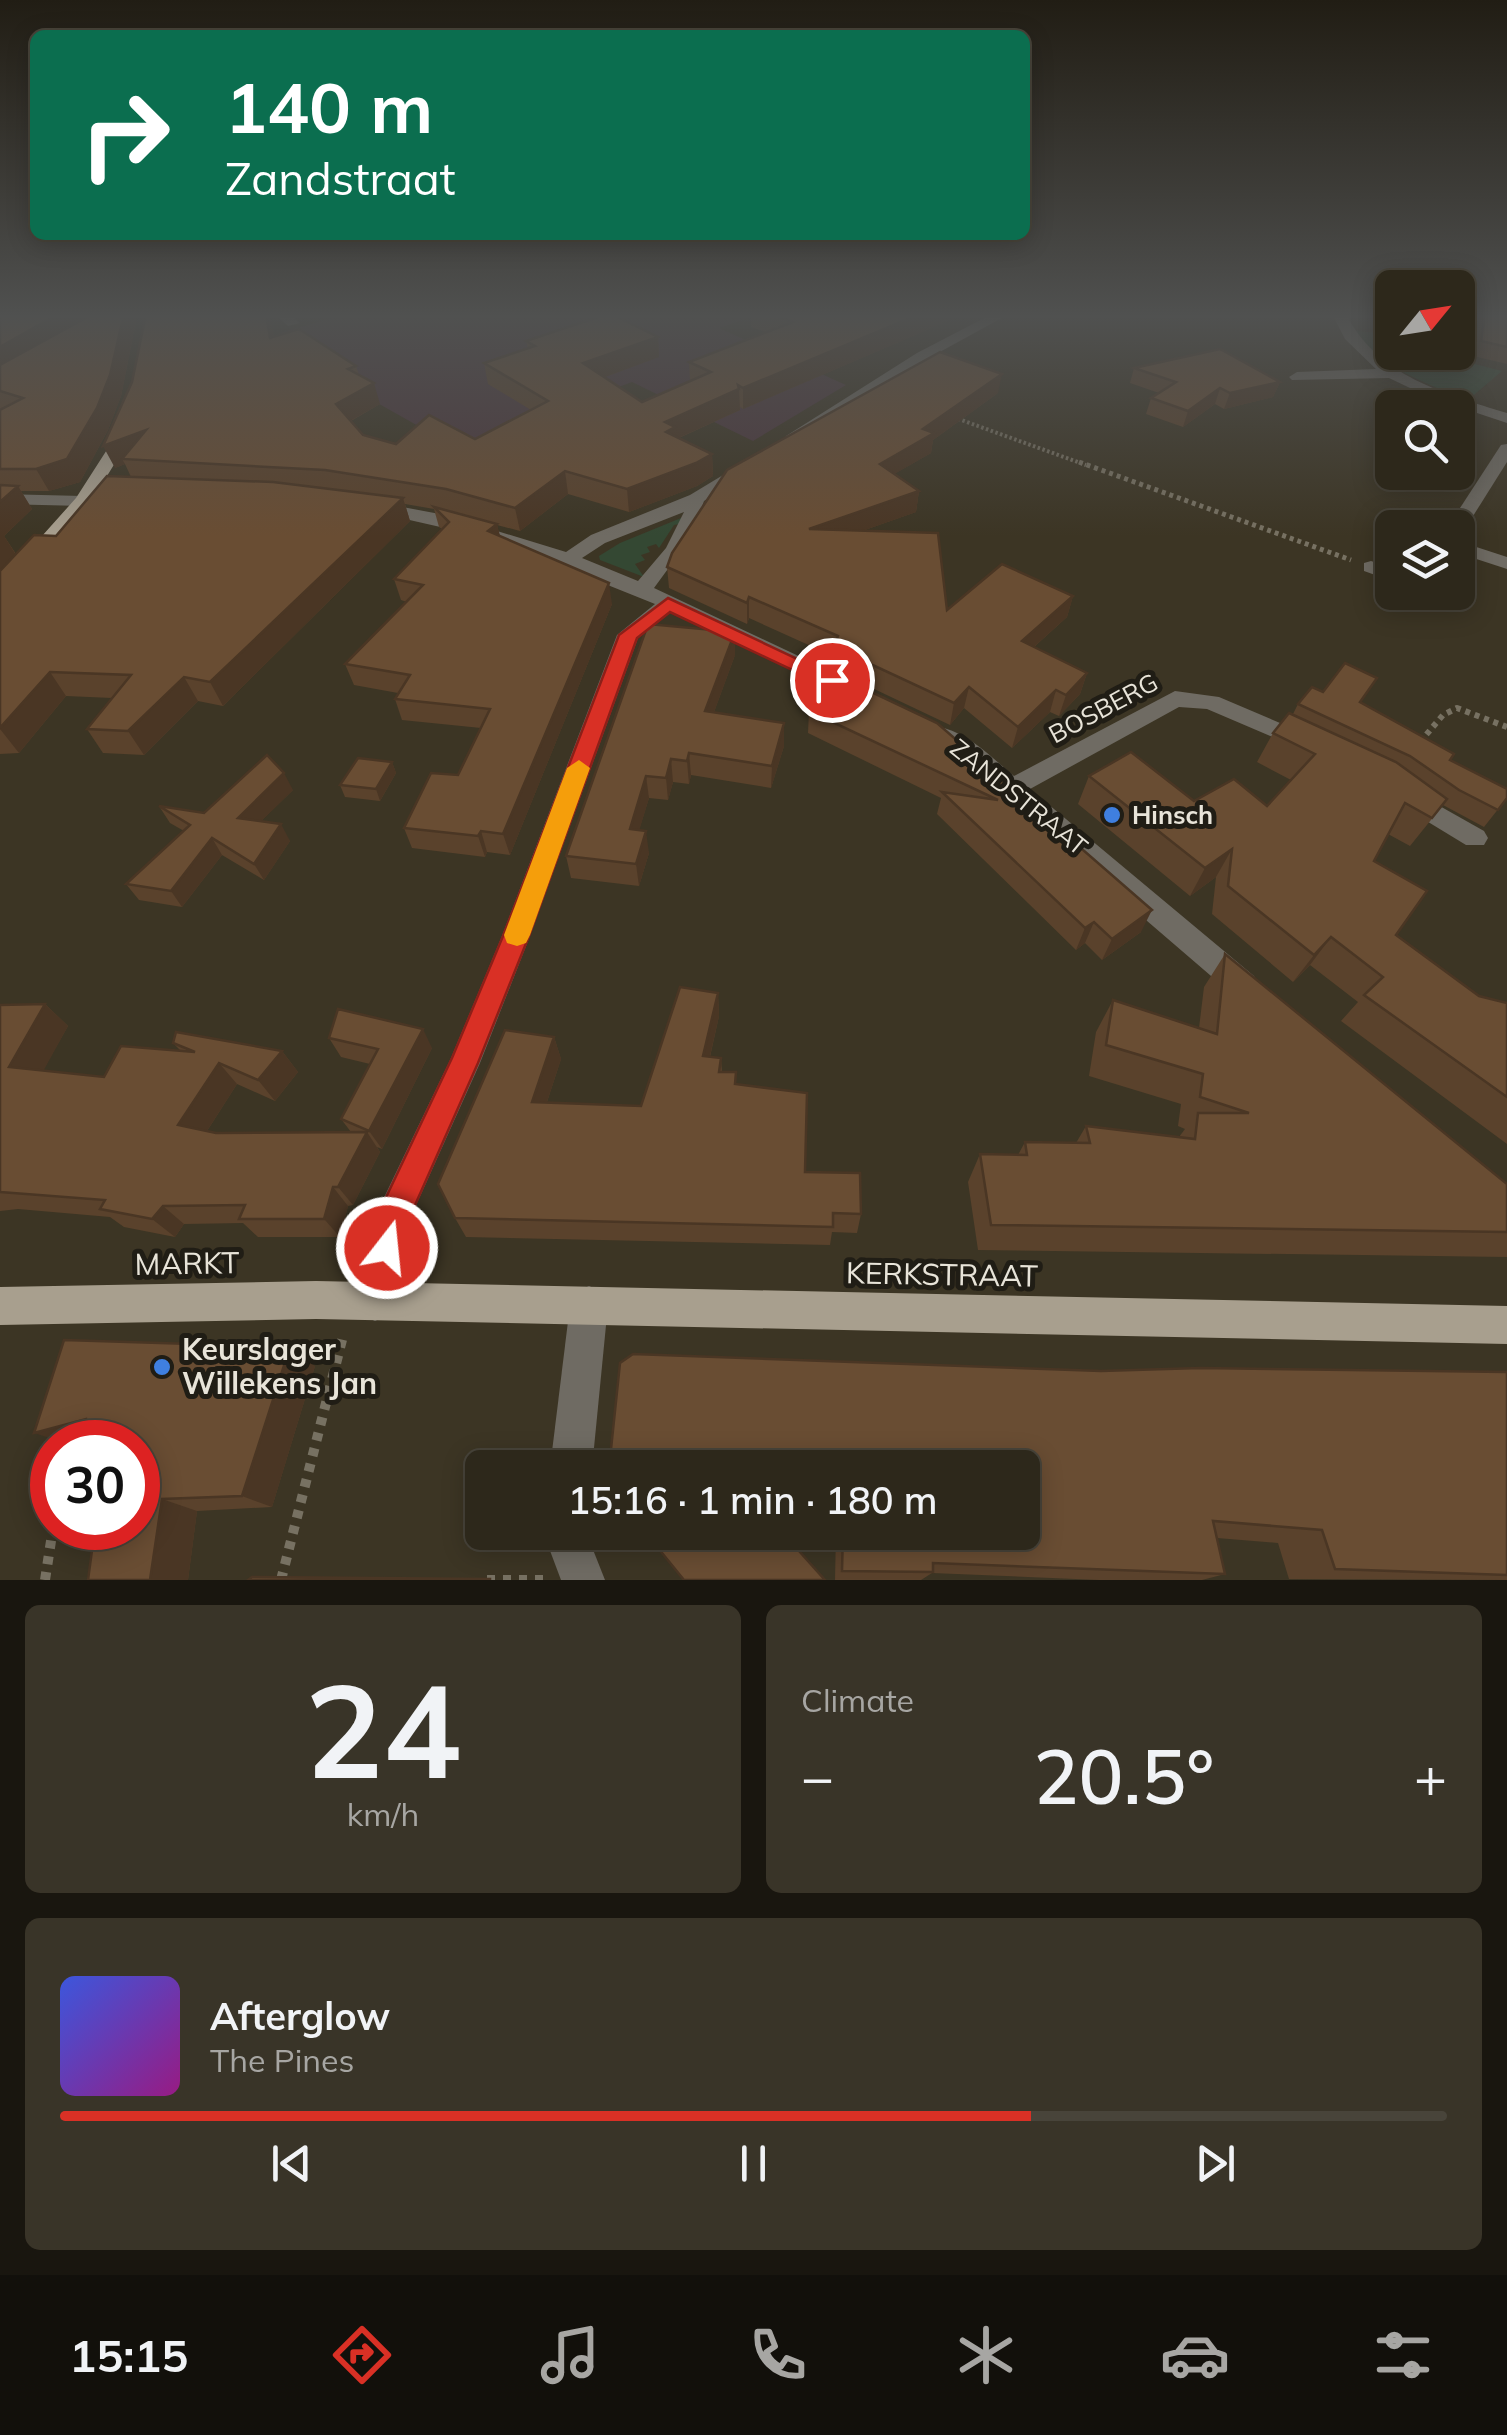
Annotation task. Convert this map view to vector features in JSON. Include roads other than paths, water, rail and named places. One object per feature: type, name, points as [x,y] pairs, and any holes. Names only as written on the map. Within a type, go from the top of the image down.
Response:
[{"type":"main road","points":[[0,595],[94,493],[130,421]]},
{"type":"main road","name":"KERKSTRAAT","points":[[363,1302],[1507,1325]]},
{"type":"main road","name":"MARKT","points":[[0,1306],[363,1302]]},
{"type":"street","points":[[785,441],[871,388]]},
{"type":"street","points":[[1425,388],[1507,418]]},
{"type":"street","points":[[1468,510],[1507,449]]},
{"type":"street","points":[[566,560],[598,539],[696,499],[754,462]]},
{"type":"street","points":[[0,499],[94,493]]},
{"type":"street","points":[[640,591],[692,520],[696,499]]},
{"type":"street","points":[[352,504],[457,522],[566,560],[879,702]]},
{"type":"street","points":[[1475,552],[1507,563]]},
{"type":"street","points":[[1371,567],[1375,569]]},
{"type":"street","points":[[363,1302],[396,1210],[464,1063],[516,936],[628,635],[668,604]]},
{"type":"street","name":"BOSBERG","points":[[1012,788],[1175,699],[1200,698],[1239,711],[1321,750]]},
{"type":"street","name":"ZANDSTRAAT","points":[[913,719],[963,746],[1266,1004]]},
{"type":"street","points":[[1387,782],[1435,817],[1475,838]]},
{"type":"street","points":[[572,1450],[588,1305]]},
{"type":"street","points":[[571,1550],[583,1580]]},
{"type":"place","name":"Hinsch","points":[[1112,815]]},
{"type":"place","name":"Keurslager Willekens Jan","points":[[162,1367]]}]
